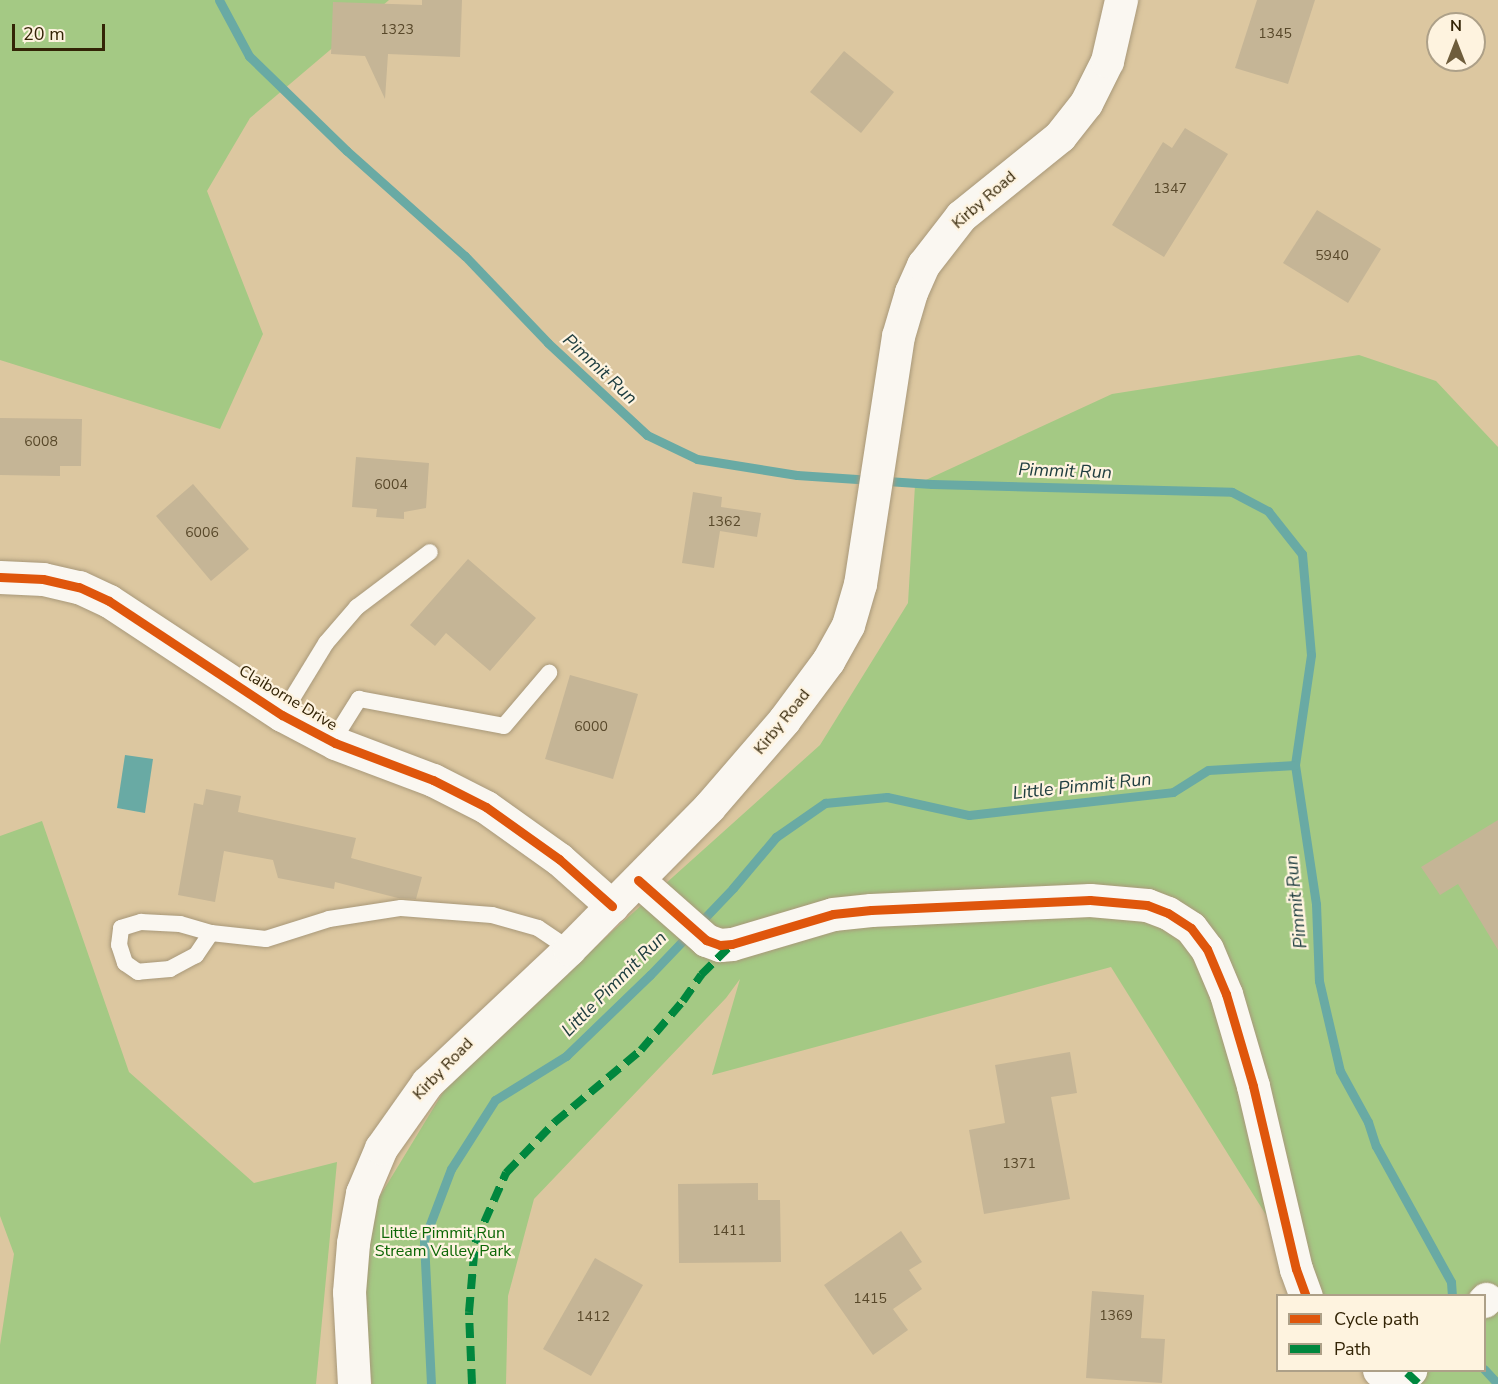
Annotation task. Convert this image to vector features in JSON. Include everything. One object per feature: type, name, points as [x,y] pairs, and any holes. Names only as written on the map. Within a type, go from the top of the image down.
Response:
[{"type":"main road","name":"Kirby Road","points":[[354,1384],[350,1292],[353,1243],[362,1194],[381,1148],[427,1083],[612,906],[647,888],[709,807],[752,758],[828,661],[855,608],[898,336],[911,292],[923,265],[961,216],[1060,136],[1075,119],[1097,83],[1107,61],[1121,0]]},
{"type":"main road","name":"Claiborne Drive","points":[[0,577],[43,579],[79,587],[109,601],[282,716],[332,742],[434,780],[486,807],[559,859],[612,906]]},
{"type":"main road","points":[[647,888],[706,940],[720,945],[732,944],[833,914],[871,910],[1090,900],[1148,905],[1168,913],[1191,928],[1207,949],[1226,994],[1253,1086],[1293,1258],[1305,1294]]},
{"type":"lane","points":[[282,716],[326,643],[357,608],[430,552]]},
{"type":"lane","points":[[332,742],[359,699],[504,726],[549,673]]},
{"type":"lane","points":[[212,933],[196,955],[170,969],[138,972],[125,963],[119,945],[121,928],[141,922],[180,924],[212,933],[266,939],[329,919],[401,908],[492,915],[538,928],[569,949]]},
{"type":"green space","points":[[0,0],[389,0],[250,118],[207,191],[263,334],[220,429],[0,360]]},
{"type":"green space","name":"Little Pimmit Run Stream Valley Park","points":[[1359,355],[1436,381],[1498,447],[1498,1384],[1371,1384],[1364,1372],[1486,1372],[1486,1294],[1315,1294],[1111,967],[712,1075],[740,979],[726,998],[534,1199],[508,1296],[506,1384],[372,1384],[360,1309],[369,1214],[445,1089],[586,955],[820,745],[908,603],[915,485],[1112,394]]},
{"type":"green space","points":[[42,821],[129,1072],[254,1183],[337,1162],[316,1384],[0,1384],[0,1345],[14,1254],[0,1216],[0,836]]},
{"type":"water","points":[[125,755],[153,759],[145,813],[117,808]]},
{"type":"building","points":[[422,0],[462,0],[460,57],[388,54],[385,99],[365,56],[331,54],[333,2],[422,5]]},
{"type":"building","points":[[1257,0],[1315,0],[1288,84],[1235,68]]},
{"type":"building","points":[[844,51],[894,92],[861,133],[810,92]]},
{"type":"building","points":[[1185,128],[1228,154],[1164,257],[1112,225],[1163,142],[1172,148]]},
{"type":"building","points":[[1317,210],[1381,249],[1348,303],[1283,263]]},
{"type":"building","points":[[0,418],[82,419],[81,466],[60,466],[60,476],[0,475]]},
{"type":"building","points":[[356,457],[429,463],[426,508],[404,512],[404,519],[376,517],[377,509],[352,507]]},
{"type":"building","points":[[193,484],[249,549],[211,581],[156,516]]},
{"type":"building","points":[[693,492],[722,497],[721,507],[761,513],[757,537],[720,531],[714,568],[682,563]]},
{"type":"building","points":[[468,559],[536,618],[490,671],[446,633],[435,646],[410,625]]},
{"type":"building","points":[[570,675],[638,694],[613,779],[545,759]]},
{"type":"building","points":[[206,789],[241,796],[238,812],[356,838],[351,858],[422,877],[416,899],[398,898],[335,882],[334,889],[278,878],[273,860],[224,851],[215,902],[178,895],[194,803],[203,805]]},
{"type":"building","points":[[1498,820],[1498,950],[1458,884],[1440,895],[1421,867]]},
{"type":"building","points":[[1070,1052],[1077,1093],[1051,1097],[1070,1199],[984,1214],[969,1130],[1005,1123],[995,1065]]},
{"type":"building","points":[[758,1183],[758,1200],[780,1200],[781,1262],[679,1263],[678,1184]]},
{"type":"building","points":[[901,1231],[922,1262],[909,1270],[922,1289],[893,1309],[908,1330],[873,1355],[824,1285]]},
{"type":"building","points":[[595,1258],[643,1285],[591,1376],[543,1349]]},
{"type":"building","points":[[1092,1291],[1144,1295],[1141,1338],[1165,1339],[1162,1383],[1086,1378]]},
{"type":"waterway","name":"Pimmit Run","points":[[219,0],[249,56],[347,151],[465,256],[548,343],[647,435],[697,459],[797,475],[932,484],[1232,492],[1268,511],[1302,554],[1311,655],[1295,765],[1316,904],[1319,981],[1340,1071],[1368,1122],[1376,1146],[1451,1282],[1452,1294]]},
{"type":"waterway","name":"Little Pimmit Run","points":[[431,1384],[424,1240],[451,1169],[495,1100],[566,1056],[650,975],[733,888],[776,837],[825,803],[887,797],[969,815],[1173,792],[1208,770],[1295,765]]},
{"type":"waterway","name":"Pimmit Run","points":[[1486,1371],[1498,1384]]},
{"type":"marked path","points":[[472,1384],[469,1312],[475,1243],[506,1173],[555,1122],[641,1050],[683,1001],[701,975],[732,944]]},
{"type":"marked path","points":[[1407,1373],[1419,1384]]},
{"type":"cycle path","points":[[0,577],[43,579],[79,587],[109,601],[282,715],[335,743],[433,780],[486,807],[559,859],[612,906]]},
{"type":"cycle path","points":[[638,880],[706,940],[720,945],[732,944],[833,914],[871,910],[1090,900],[1147,905],[1168,913],[1191,928],[1207,949],[1226,994],[1253,1086],[1296,1269],[1305,1294]]}]
